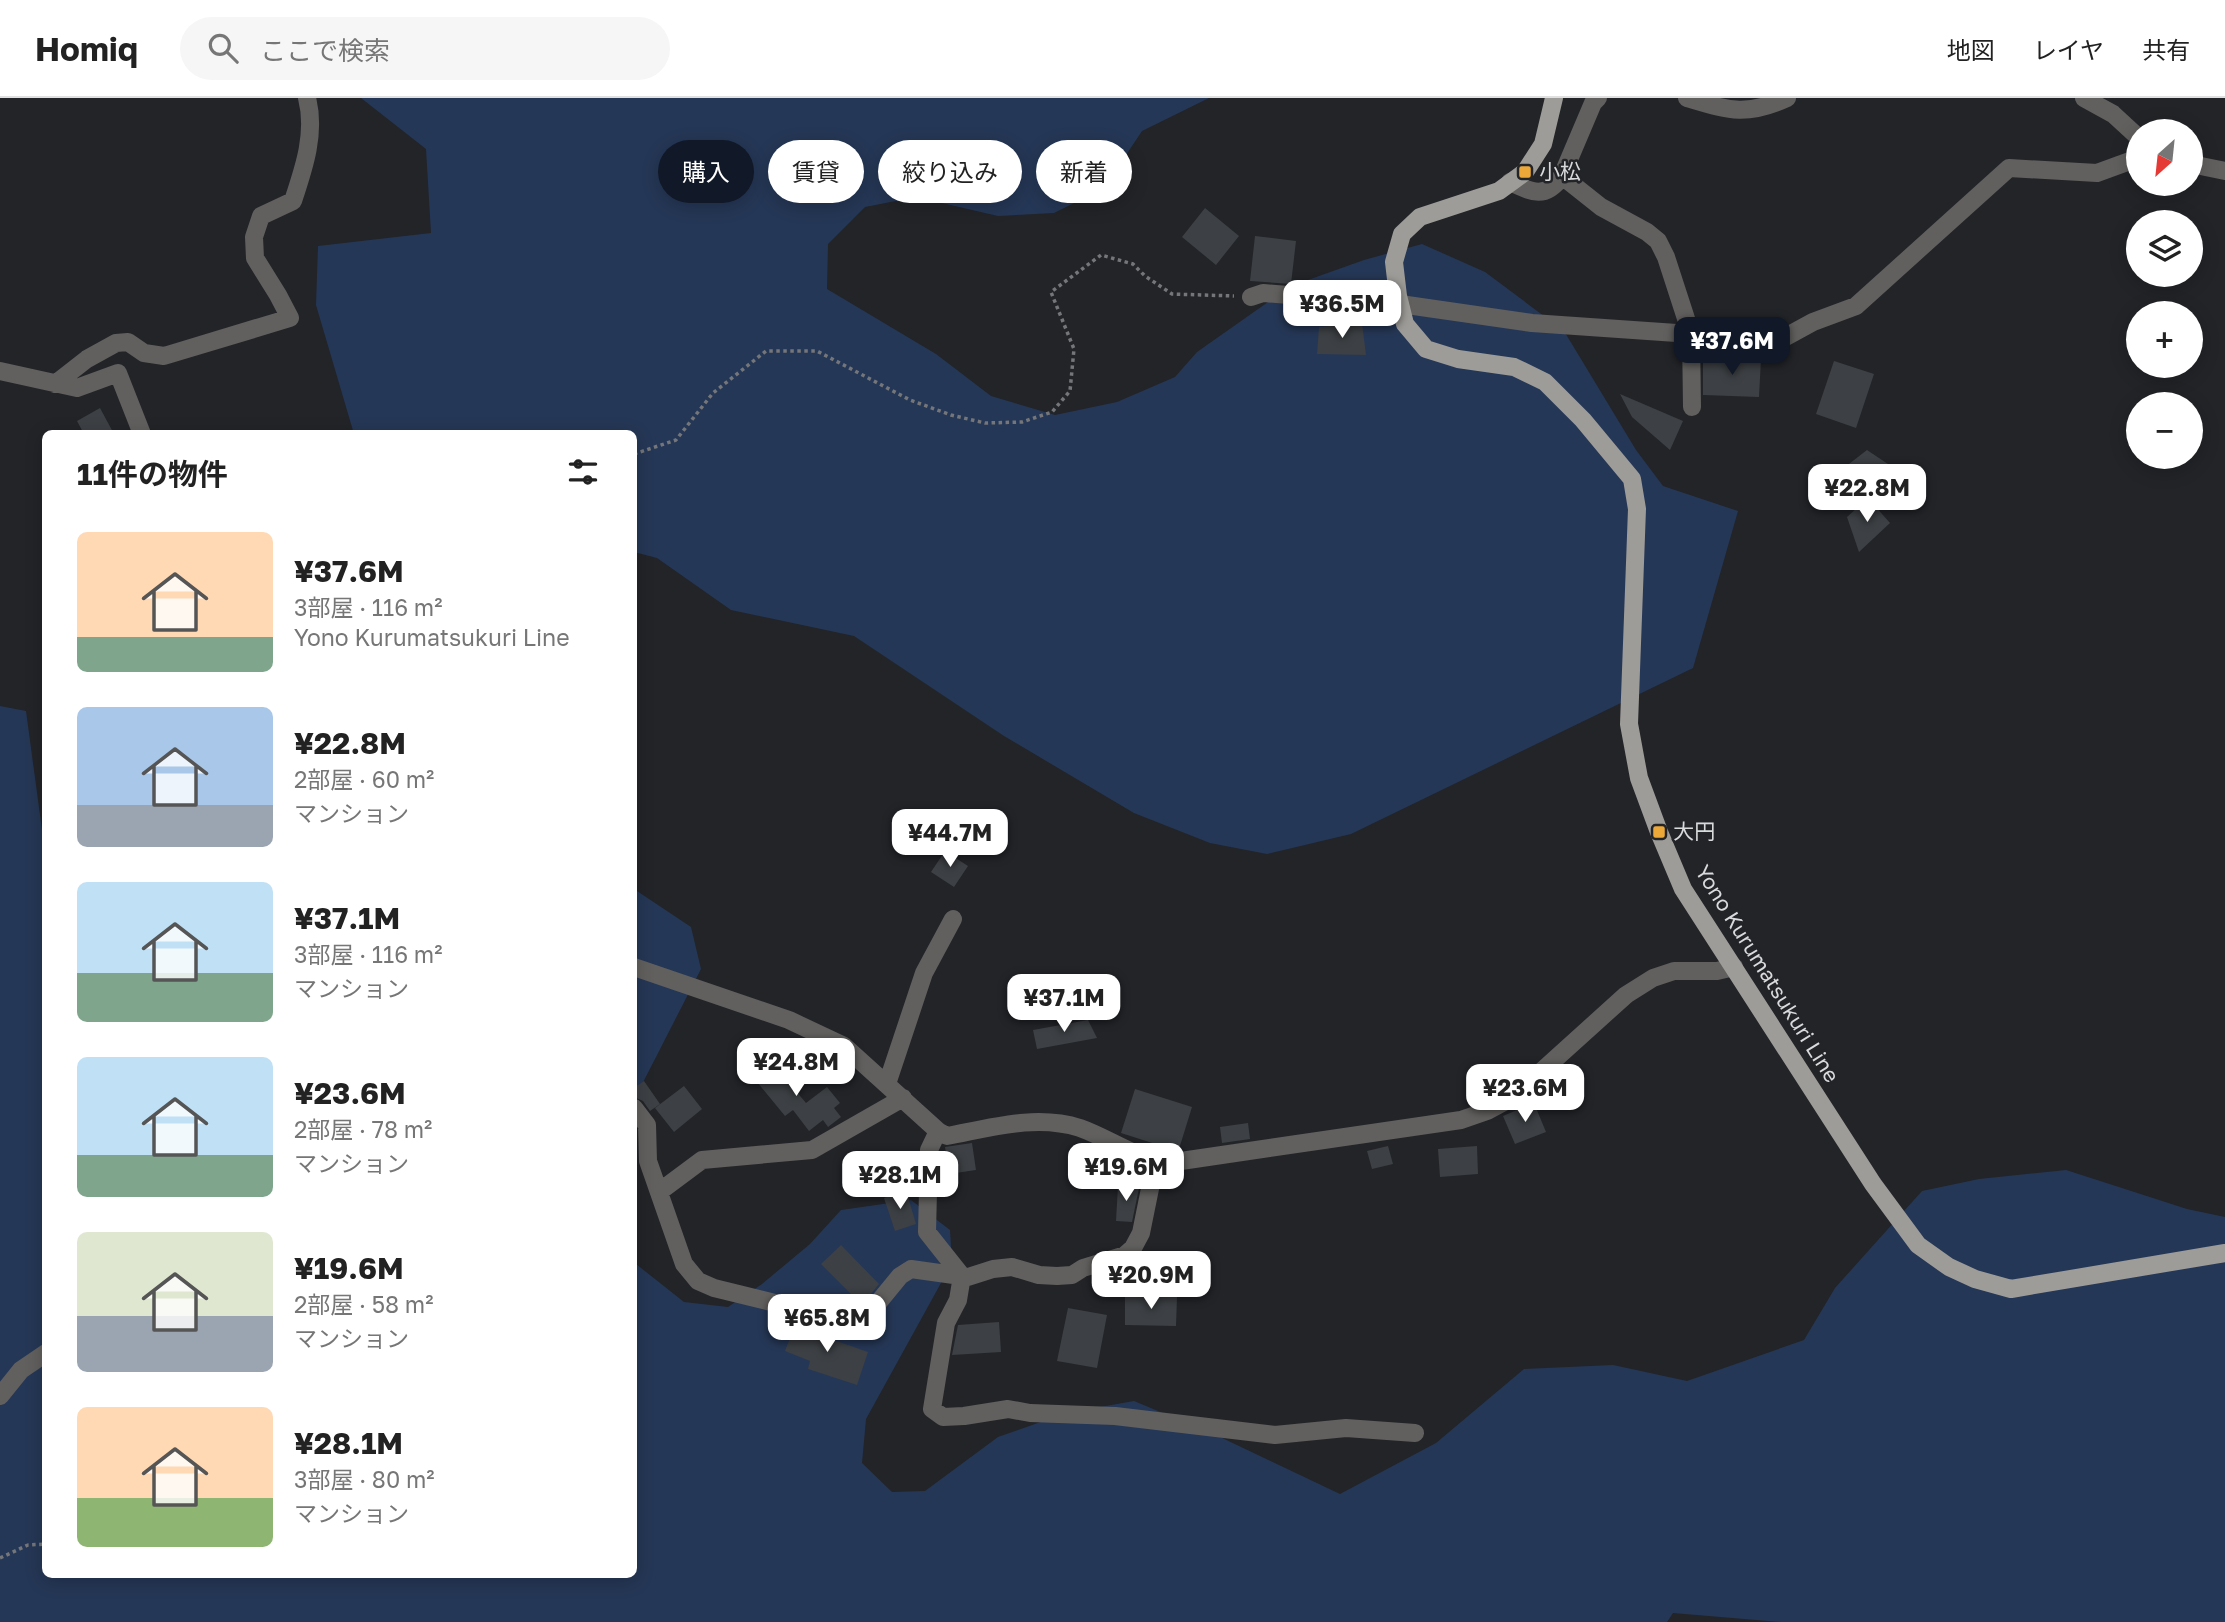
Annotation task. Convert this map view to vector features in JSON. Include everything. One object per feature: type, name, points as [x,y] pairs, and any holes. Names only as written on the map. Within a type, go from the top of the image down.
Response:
[{"type":"main road","name":"Yono Kurumatsukuri Line","points":[[1554,98],[1543,145],[1525,172],[1499,191],[1420,217],[1402,234],[1394,262],[1400,304],[1405,324],[1426,349],[1458,359],[1514,367],[1545,382],[1583,419],[1632,479],[1637,509],[1629,724],[1639,778],[1683,889],[1873,1184],[1918,1245],[1949,1267],[1975,1279],[2011,1289],[2225,1253]]},
{"type":"street","points":[[55,384],[88,359],[116,343],[128,342],[144,353],[164,356],[290,317],[255,258],[254,237],[261,216],[293,201],[306,160],[311,115],[307,98]]},
{"type":"street","points":[[1510,182],[1528,191],[1544,192],[1555,186],[1562,176],[1593,103],[1598,98]]},
{"type":"street","points":[[1687,98],[1732,111],[1753,110],[1787,98]]},
{"type":"street","points":[[2084,98],[2113,114],[2126,126]]},
{"type":"street","points":[[1251,297],[1263,293],[1400,304],[1532,324],[1691,334],[1703,338],[1780,340],[1856,306],[2009,168],[2097,173],[2126,162]]},
{"type":"street","points":[[2203,166],[2225,171]]},
{"type":"street","points":[[1562,176],[1601,207],[1658,241],[1666,257],[1691,334],[1692,407]]},
{"type":"street","points":[[0,371],[77,388],[118,373],[140,430]]},
{"type":"street","points":[[887,1084],[924,972],[953,919]]},
{"type":"street","points":[[637,968],[789,1020],[844,1046],[938,1131],[947,1136],[1026,1121],[1052,1123],[1079,1128],[1139,1155],[1181,1161],[1461,1120],[1487,1111],[1513,1097],[1626,995],[1653,978],[1674,971],[1717,971],[1734,967]]},
{"type":"street","points":[[659,1192],[702,1160],[812,1150],[903,1098]]},
{"type":"street","points":[[637,1112],[646,1125],[648,1161],[684,1264],[698,1281],[714,1288],[835,1321],[853,1323],[868,1315],[901,1276],[911,1269],[968,1277],[993,1269],[1012,1267],[1039,1275],[1072,1275],[1083,1268],[1125,1255],[1133,1248],[1140,1233],[1156,1159]]},
{"type":"street","points":[[938,1131],[929,1150],[928,1232],[962,1276],[958,1300],[946,1323],[932,1409],[943,1417],[1008,1409],[1030,1413],[1115,1416],[1275,1435],[1346,1428],[1415,1433]]},
{"type":"street","points":[[0,1395],[21,1370],[42,1356]]},
{"type":"path","points":[[637,453],[677,440],[713,393],[766,351],[817,351],[910,400],[951,415],[985,423],[1022,422],[1052,412],[1070,391],[1074,349],[1051,292],[1101,255],[1133,264],[1145,276],[1172,294],[1251,297]]},
{"type":"path","points":[[0,1558],[28,1545],[42,1545]]},
{"type":"shaded area","points":[[361,98],[1209,98],[1142,131],[1132,146],[1132,140],[1036,140],[1036,203],[1074,203],[1054,213],[998,216],[942,203],[1022,203],[1022,140],[878,140],[878,203],[885,203],[865,207],[828,244],[827,289],[936,354],[991,396],[1055,415],[1117,402],[1175,377],[1197,352],[1291,286],[1364,260],[1422,244],[1485,272],[1564,331],[1636,450],[1663,486],[1738,511],[1693,668],[1351,834],[1267,854],[1210,843],[1134,813],[1004,736],[854,636],[731,610],[657,558],[637,553],[637,430],[353,430],[316,305],[318,246],[431,233],[426,149]]},
{"type":"shaded area","points":[[0,706],[26,711],[42,830],[42,1578],[637,1578],[637,1265],[684,1302],[728,1307],[762,1284],[810,1244],[841,1210],[911,1200],[950,1230],[952,1263],[866,1419],[862,1463],[892,1492],[925,1491],[998,1437],[1066,1413],[1134,1401],[1218,1436],[1340,1494],[1436,1443],[1524,1369],[1613,1365],[1687,1381],[1804,1340],[1835,1288],[1922,1191],[1979,1179],[2066,1170],[2187,1209],[2225,1217],[2225,1622],[1781,1622],[1673,1613],[1667,1622],[0,1622]]},
{"type":"shaded area","points":[[637,891],[691,927],[701,969],[637,1094]]},
{"type":"building","points":[[1205,208],[1239,236],[1216,265],[1182,237]]},
{"type":"building","points":[[1255,236],[1296,241],[1291,284],[1250,281]]},
{"type":"building","points":[[1362,323],[1366,355],[1317,354],[1319,327]]},
{"type":"building","points":[[1703,357],[1761,359],[1759,397],[1703,395]]},
{"type":"building","points":[[1834,361],[1874,374],[1856,428],[1816,414]]},
{"type":"building","points":[[1620,394],[1683,421],[1670,450],[1632,417]]},
{"type":"building","points":[[100,408],[112,430],[82,430],[77,421]]},
{"type":"building","points":[[1867,450],[1888,464],[1860,486],[1836,474]]},
{"type":"building","points":[[1868,498],[1890,523],[1859,552],[1847,517]]},
{"type":"building","points":[[945,851],[968,866],[954,887],[931,872]]},
{"type":"building","points":[[1088,1020],[1097,1038],[1037,1049],[1033,1030]]},
{"type":"building","points":[[770,1060],[806,1103],[827,1087],[840,1103],[834,1108],[841,1117],[828,1127],[823,1120],[809,1131],[793,1110],[785,1116],[748,1071]]},
{"type":"building","points":[[644,1081],[660,1104],[650,1111],[643,1101],[637,1098],[637,1086]]},
{"type":"building","points":[[684,1086],[702,1109],[674,1132],[655,1108]]},
{"type":"building","points":[[1135,1089],[1192,1107],[1179,1149],[1171,1149],[1121,1133]]},
{"type":"building","points":[[1534,1103],[1546,1132],[1515,1144],[1503,1116]]},
{"type":"building","points":[[1248,1123],[1250,1139],[1222,1143],[1220,1127]]},
{"type":"building","points":[[972,1143],[976,1170],[949,1174],[945,1147]]},
{"type":"building","points":[[1388,1146],[1393,1164],[1372,1169],[1367,1151]]},
{"type":"building","points":[[1477,1146],[1478,1174],[1440,1177],[1438,1149]]},
{"type":"building","points":[[1118,1186],[1139,1188],[1132,1222],[1116,1221]]},
{"type":"building","points":[[906,1190],[916,1224],[895,1231],[884,1198]]},
{"type":"building","points":[[841,1245],[879,1284],[862,1305],[821,1264]]},
{"type":"building","points":[[1125,1296],[1177,1297],[1176,1326],[1125,1325]]},
{"type":"building","points":[[1068,1308],[1107,1315],[1097,1368],[1057,1361]]},
{"type":"building","points":[[797,1320],[820,1328],[819,1335],[868,1352],[857,1385],[808,1369],[810,1361],[785,1351]]},
{"type":"building","points":[[999,1322],[1001,1352],[952,1355],[958,1325]]},
{"type":"place","name":"小松","points":[[1525,172]]},
{"type":"place","name":"大円","points":[[1659,832]]}]
